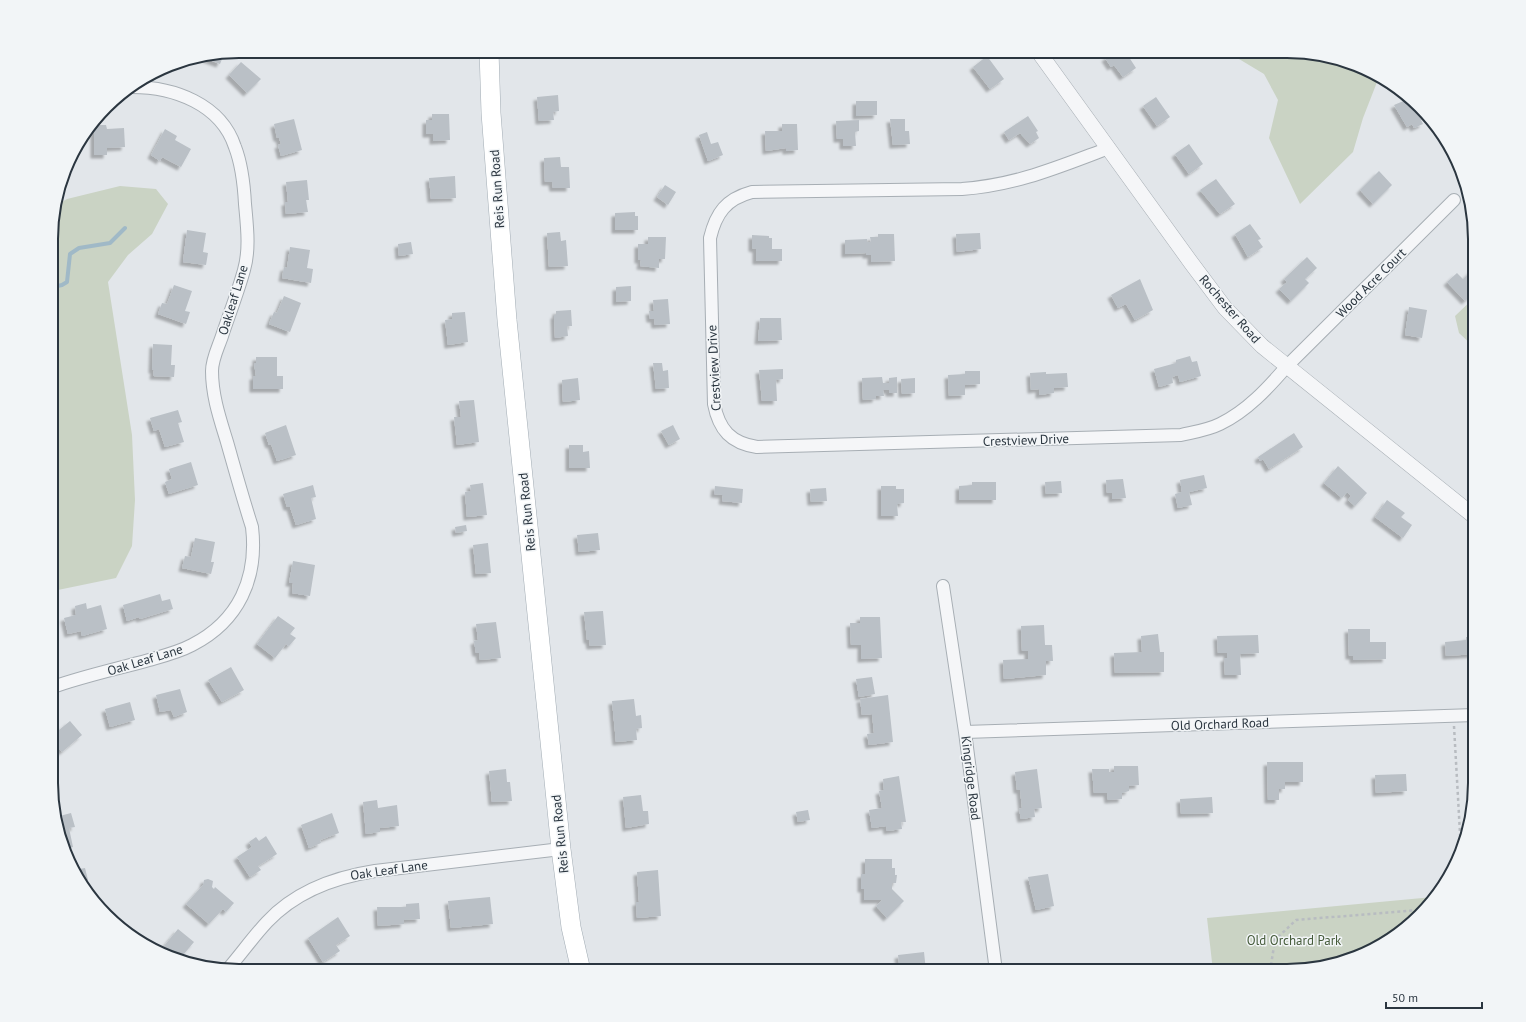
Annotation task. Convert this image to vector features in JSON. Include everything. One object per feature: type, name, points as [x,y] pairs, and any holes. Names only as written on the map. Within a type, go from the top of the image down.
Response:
[{"type":"main road","name":"Reis Run Road","points":[[489,58],[491,113],[507,320],[561,849],[571,927],[579,964]]},
{"type":"street","name":"Rochester Road","points":[[1043,58],[1225,308],[1262,346],[1468,511]]},
{"type":"street","name":"Oakleaf Lane","points":[[141,88],[167,90],[188,98],[203,106],[216,116],[235,146],[237,153],[243,182],[248,233],[247,252],[244,269],[215,354],[212,370],[213,387],[217,406],[252,527]]},
{"type":"street","name":"Crestview Drive","points":[[1109,148],[1022,180],[993,186],[962,189],[758,192],[742,195],[733,200],[718,213],[710,238],[714,404],[717,418],[724,430],[744,445],[757,447],[1181,435],[1220,424],[1265,392],[1288,366]]},
{"type":"street","name":"Wood Acre Court","points":[[1288,366],[1454,200]]},
{"type":"street","name":"Oak Leaf Lane","points":[[58,687],[172,653],[192,645],[209,634],[233,611],[250,579],[254,547],[252,527]]},
{"type":"street","name":"Kingridge Road","points":[[943,586],[966,732],[995,964]]},
{"type":"street","name":"Old Orchard Road","points":[[966,732],[1468,715]]},
{"type":"street","name":"Oak Leaf Lane","points":[[232,964],[268,921],[288,903],[328,882],[352,874],[561,849]]},
{"type":"path","points":[[1453,716],[1460,835]]},
{"type":"path","points":[[1271,964],[1275,940],[1296,920],[1416,910]]},
{"type":"green space","points":[[1299,58],[1322,61],[1356,72],[1377,82],[1363,118],[1353,152],[1300,204],[1269,138],[1278,100],[1264,74],[1239,59]]},
{"type":"green space","points":[[120,186],[156,189],[168,204],[152,234],[128,255],[108,282],[132,435],[135,500],[132,546],[116,578],[58,590],[58,227],[61,202],[67,199]]},
{"type":"green space","points":[[1468,304],[1468,341],[1459,333],[1455,316]]},
{"type":"green space","name":"Old Orchard Park","points":[[1427,898],[1415,911],[1397,927],[1377,940],[1334,958],[1299,964],[1212,964],[1207,918]]},
{"type":"building","points":[[984,58],[988,58],[1004,79],[990,89],[973,67]]},
{"type":"building","points":[[1105,58],[1130,58],[1136,68],[1123,77],[1114,65],[1111,67]]},
{"type":"building","points":[[222,59],[220,64],[211,60]]},
{"type":"building","points":[[241,62],[261,79],[247,93],[229,75]]},
{"type":"building","points":[[558,95],[559,111],[553,112],[554,120],[539,121],[537,97]]},
{"type":"building","points":[[1156,97],[1170,117],[1157,126],[1143,106]]},
{"type":"building","points":[[856,101],[877,101],[877,115],[856,116]]},
{"type":"building","points":[[1404,101],[1422,119],[1421,120],[1423,124],[1414,128],[1412,124],[1407,127],[1394,105]]},
{"type":"building","points":[[432,114],[449,114],[450,140],[433,141],[433,134],[426,134],[426,120],[432,120]]},
{"type":"building","points":[[1028,116],[1038,131],[1036,132],[1039,138],[1030,144],[1020,133],[1009,140],[1004,132]]},
{"type":"building","points":[[294,119],[302,150],[281,156],[278,145],[281,144],[279,138],[277,138],[274,124]]},
{"type":"building","points":[[890,119],[905,119],[905,131],[909,131],[910,144],[893,145]]},
{"type":"building","points":[[859,120],[859,131],[855,132],[856,146],[843,146],[843,139],[837,139],[836,121]]},
{"type":"building","points":[[782,124],[797,124],[798,150],[786,151],[786,148],[766,151],[765,131],[782,131]]},
{"type":"building","points":[[99,125],[106,125],[107,129],[124,128],[125,147],[107,148],[107,155],[94,155],[94,131]]},
{"type":"building","points":[[165,129],[177,136],[175,140],[191,149],[181,167],[162,157],[160,161],[151,155]]},
{"type":"building","points":[[707,132],[711,144],[718,142],[723,155],[708,161],[699,135]]},
{"type":"building","points":[[1189,144],[1203,164],[1189,174],[1175,154]]},
{"type":"building","points":[[560,157],[561,167],[569,167],[570,188],[553,188],[552,182],[545,182],[544,158]]},
{"type":"building","points":[[1379,171],[1392,185],[1373,204],[1360,190]]},
{"type":"building","points":[[455,176],[456,198],[431,199],[429,178]]},
{"type":"building","points":[[1216,179],[1235,204],[1220,214],[1200,190]]},
{"type":"building","points":[[307,180],[309,200],[306,200],[308,212],[286,214],[285,202],[288,202],[286,182]]},
{"type":"building","points":[[665,185],[676,192],[668,205],[657,197]]},
{"type":"building","points":[[635,212],[635,216],[638,216],[638,230],[615,230],[615,213]]},
{"type":"building","points":[[1250,224],[1261,239],[1258,240],[1263,247],[1248,257],[1235,234]]},
{"type":"building","points":[[187,230],[206,233],[203,252],[208,253],[206,265],[183,262]]},
{"type":"building","points":[[560,232],[561,241],[566,240],[568,266],[549,267],[547,233]]},
{"type":"building","points":[[980,233],[981,249],[957,252],[956,234]]},
{"type":"building","points":[[878,234],[894,234],[895,261],[871,262],[871,255],[866,255],[866,253],[845,254],[845,240],[867,239],[867,242],[871,242],[870,237],[878,237]]},
{"type":"building","points":[[752,235],[769,236],[769,238],[772,238],[772,249],[782,249],[782,261],[756,261],[756,249],[752,248]]},
{"type":"building","points":[[648,237],[666,237],[665,259],[659,259],[659,268],[640,266],[641,260],[638,260],[638,244],[648,244]]},
{"type":"building","points":[[411,242],[413,254],[399,256],[398,244]]},
{"type":"building","points":[[290,247],[310,250],[307,268],[313,269],[311,283],[282,278],[284,267],[287,268]]},
{"type":"building","points":[[1307,257],[1317,268],[1305,279],[1309,283],[1291,301],[1279,289],[1287,282],[1284,279]]},
{"type":"building","points":[[1457,273],[1463,279],[1468,274],[1468,298],[1465,301],[1447,282]]},
{"type":"building","points":[[1140,279],[1153,310],[1135,320],[1126,304],[1118,308],[1111,295]]},
{"type":"building","points":[[174,285],[192,291],[185,311],[190,312],[186,324],[158,314],[162,303],[167,304]]},
{"type":"building","points":[[631,286],[631,301],[616,302],[616,287]]},
{"type":"building","points":[[284,296],[301,303],[290,332],[269,324],[274,312],[277,313]]},
{"type":"building","points":[[668,299],[670,324],[655,325],[654,319],[650,319],[649,311],[654,311],[653,300]]},
{"type":"building","points":[[1409,307],[1427,310],[1422,338],[1405,335]]},
{"type":"building","points":[[571,310],[572,326],[567,326],[568,336],[555,338],[554,315],[556,315],[556,311]]},
{"type":"building","points":[[465,312],[468,342],[448,345],[445,320],[452,319],[452,313]]},
{"type":"building","points":[[760,318],[781,318],[782,340],[758,341]]},
{"type":"building","points":[[153,344],[172,345],[171,365],[175,365],[174,377],[153,376]]},
{"type":"building","points":[[1190,356],[1192,362],[1197,361],[1201,376],[1180,382],[1178,375],[1172,377],[1173,383],[1159,387],[1154,369],[1176,363],[1176,360]]},
{"type":"building","points":[[256,357],[277,357],[277,376],[283,376],[283,389],[253,389],[253,376],[256,376],[254,363],[256,363]]},
{"type":"building","points":[[653,363],[662,363],[663,371],[668,370],[669,388],[656,389]]},
{"type":"building","points":[[783,369],[783,379],[776,380],[777,401],[762,401],[759,370]]},
{"type":"building","points":[[965,371],[980,371],[980,384],[965,385],[965,395],[949,396],[948,375],[965,374]]},
{"type":"building","points":[[1046,372],[1046,374],[1067,373],[1068,387],[1054,388],[1054,393],[1039,395],[1039,389],[1031,390],[1030,373]]},
{"type":"building","points":[[882,377],[883,383],[889,383],[889,378],[897,377],[897,393],[889,393],[889,390],[883,390],[884,396],[876,396],[876,399],[863,400],[862,378]]},
{"type":"building","points":[[578,378],[580,400],[563,402],[562,380]]},
{"type":"building","points":[[915,378],[915,393],[902,394],[901,379]]},
{"type":"building","points":[[474,400],[479,442],[457,445],[454,417],[461,417],[459,401]]},
{"type":"building","points":[[178,410],[182,422],[178,423],[184,442],[165,447],[159,429],[154,431],[150,418]]},
{"type":"building","points":[[286,425],[296,455],[277,461],[265,433]]},
{"type":"building","points":[[673,425],[680,439],[669,445],[661,431]]},
{"type":"building","points":[[1294,433],[1303,447],[1269,469],[1263,459],[1260,461],[1258,457]]},
{"type":"building","points":[[569,445],[583,445],[583,452],[589,451],[590,468],[569,468]]},
{"type":"building","points":[[191,462],[198,485],[169,494],[165,482],[172,479],[169,469]]},
{"type":"building","points":[[1338,466],[1367,493],[1355,506],[1348,500],[1351,496],[1347,492],[1342,498],[1324,483]]},
{"type":"building","points":[[1204,475],[1207,488],[1189,492],[1192,505],[1178,508],[1175,494],[1182,492],[1180,480]]},
{"type":"building","points":[[1123,479],[1126,498],[1112,499],[1112,493],[1107,493],[1106,480]]},
{"type":"building","points":[[1061,481],[1062,493],[1046,494],[1045,482]]},
{"type":"building","points":[[972,482],[996,482],[996,500],[959,500],[959,486],[972,485]]},
{"type":"building","points":[[483,483],[487,515],[467,517],[465,492],[471,491],[470,485]]},
{"type":"building","points":[[313,485],[316,497],[311,498],[316,519],[296,525],[290,507],[287,507],[283,494]]},
{"type":"building","points":[[715,486],[743,489],[742,503],[722,501],[723,495],[714,494]]},
{"type":"building","points":[[881,486],[896,486],[896,489],[904,489],[904,503],[897,504],[898,516],[881,516]]},
{"type":"building","points":[[826,488],[827,501],[811,502],[810,489]]},
{"type":"building","points":[[1387,500],[1405,513],[1401,517],[1412,525],[1403,538],[1375,517]]},
{"type":"building","points":[[466,525],[467,531],[456,533],[455,527]]},
{"type":"building","points":[[598,533],[600,550],[579,552],[577,535]]},
{"type":"building","points":[[195,538],[215,542],[211,562],[214,562],[211,574],[182,568],[185,556],[191,557]]},
{"type":"building","points":[[488,543],[491,573],[476,574],[473,545]]},
{"type":"building","points":[[293,561],[315,565],[310,596],[292,593],[293,583],[289,583]]},
{"type":"building","points":[[160,594],[162,601],[170,599],[173,609],[140,619],[139,617],[127,621],[123,605]]},
{"type":"building","points":[[86,603],[87,609],[101,605],[107,629],[82,636],[81,631],[68,634],[64,618],[76,615],[75,606]]},
{"type":"building","points":[[603,611],[606,645],[590,646],[589,640],[587,640],[584,612]]},
{"type":"building","points":[[278,616],[295,628],[290,634],[296,638],[289,646],[286,644],[275,658],[257,644]]},
{"type":"building","points":[[860,617],[880,617],[882,658],[861,659],[861,645],[851,645],[850,623],[860,623]]},
{"type":"building","points":[[496,622],[501,658],[480,660],[479,653],[476,653],[474,641],[478,640],[476,624]]},
{"type":"building","points":[[1044,625],[1045,645],[1052,645],[1053,661],[1046,661],[1046,675],[1004,679],[1003,660],[1028,659],[1028,651],[1022,651],[1021,626]]},
{"type":"building","points":[[1348,629],[1370,629],[1370,642],[1386,642],[1386,659],[1353,660],[1353,656],[1349,656]]},
{"type":"building","points":[[1158,634],[1160,652],[1164,652],[1164,672],[1115,673],[1114,653],[1142,652],[1141,636]]},
{"type":"building","points":[[1258,635],[1259,653],[1240,654],[1241,675],[1225,675],[1224,658],[1227,658],[1227,653],[1218,653],[1217,636]]},
{"type":"building","points":[[1466,637],[1468,637],[1468,654],[1446,656],[1445,642],[1466,640]]},
{"type":"building","points":[[231,667],[244,690],[222,702],[208,680]]},
{"type":"building","points":[[872,677],[875,694],[859,697],[856,679]]},
{"type":"building","points":[[180,689],[187,712],[174,717],[171,710],[160,712],[156,695]]},
{"type":"building","points":[[888,695],[893,742],[869,745],[867,734],[874,733],[872,714],[862,715],[860,699]]},
{"type":"building","points":[[634,699],[636,716],[641,715],[642,728],[636,729],[637,740],[616,742],[612,701]]},
{"type":"building","points":[[130,702],[135,720],[110,727],[105,709]]},
{"type":"building","points":[[70,721],[82,735],[62,752],[58,747],[58,731]]},
{"type":"building","points":[[1267,762],[1303,762],[1303,782],[1285,782],[1285,789],[1279,789],[1279,800],[1268,800]]},
{"type":"building","points":[[1114,766],[1138,766],[1139,785],[1129,786],[1129,791],[1122,793],[1122,799],[1108,800],[1107,793],[1094,793],[1092,769],[1109,769],[1109,772],[1114,772]]},
{"type":"building","points":[[506,769],[507,782],[510,782],[512,801],[492,802],[489,771]]},
{"type":"building","points":[[1037,769],[1042,808],[1034,809],[1035,817],[1021,819],[1019,809],[1022,808],[1020,790],[1017,790],[1015,772]]},
{"type":"building","points":[[1406,774],[1407,791],[1376,793],[1375,775]]},
{"type":"building","points":[[899,776],[906,822],[901,822],[902,829],[887,831],[886,826],[872,828],[869,810],[882,808],[879,791],[884,790],[883,779]]},
{"type":"building","points":[[641,795],[643,811],[648,811],[649,824],[626,828],[623,797]]},
{"type":"building","points":[[1212,797],[1213,813],[1181,814],[1180,799]]},
{"type":"building","points":[[377,800],[378,808],[397,805],[399,826],[380,828],[380,832],[366,834],[363,802]]},
{"type":"building","points":[[808,810],[810,820],[798,822],[796,812]]},
{"type":"building","points":[[71,813],[75,827],[69,828],[73,847],[70,848],[61,816]]},
{"type":"building","points":[[332,813],[339,833],[320,840],[321,843],[309,848],[301,825]]},
{"type":"building","points":[[266,836],[277,854],[258,866],[261,870],[250,877],[237,857],[252,847],[249,842],[256,837],[259,841]]},
{"type":"building","points":[[865,859],[892,859],[892,868],[895,868],[895,875],[897,875],[896,883],[892,883],[892,889],[904,901],[887,918],[876,906],[882,900],[864,900],[864,889],[861,889],[861,874],[865,874]]},
{"type":"building","points":[[85,868],[88,880],[87,880],[80,869]]},
{"type":"building","points":[[658,870],[661,916],[637,918],[636,902],[639,902],[637,872]]},
{"type":"building","points":[[1048,874],[1054,906],[1036,910],[1028,877]]},
{"type":"building","points":[[208,879],[213,881],[212,887],[214,889],[215,887],[234,903],[226,912],[223,909],[209,924],[186,904],[203,885],[204,880]]},
{"type":"building","points":[[490,897],[493,924],[451,928],[448,901]]},
{"type":"building","points":[[419,903],[420,919],[404,920],[404,924],[378,926],[377,907],[406,907],[406,904]]},
{"type":"building","points":[[338,917],[350,936],[336,945],[340,951],[323,962],[308,938]]},
{"type":"building","points":[[178,929],[194,942],[183,955],[163,947]]},
{"type":"building","points":[[924,952],[925,964],[899,964],[898,955]]},
{"type":"waterway","points":[[58,286],[67,282],[70,254],[79,248],[110,243],[125,228]]}]
